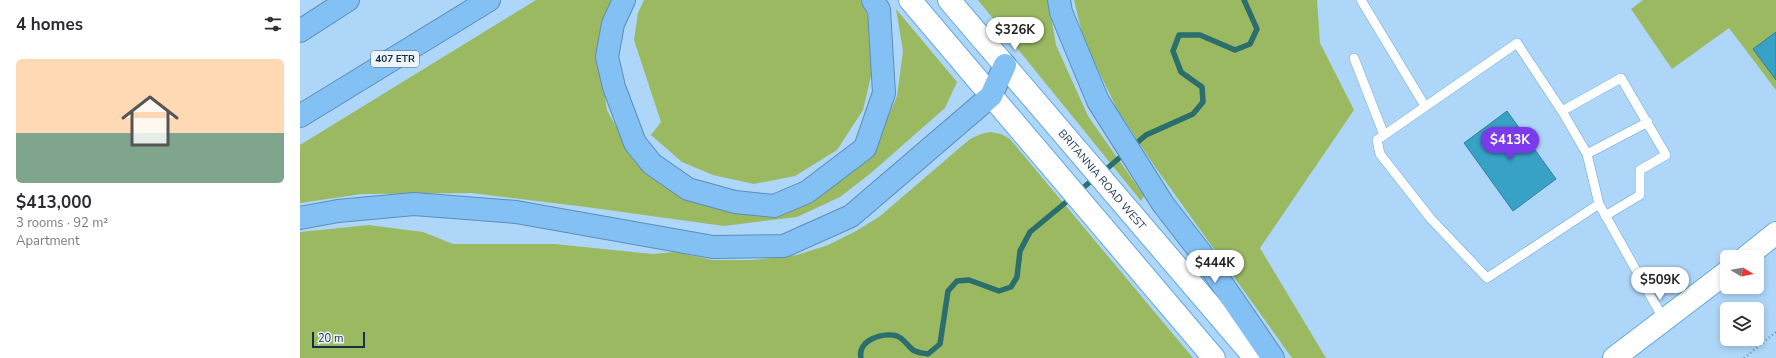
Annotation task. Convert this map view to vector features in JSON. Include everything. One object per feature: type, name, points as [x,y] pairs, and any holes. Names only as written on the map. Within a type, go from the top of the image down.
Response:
[{"type":"highway","points":[[300,31],[348,0]]},
{"type":"highway","name":"407 ETR","points":[[300,116],[489,0]]},
{"type":"highway","points":[[624,0],[613,24],[607,57],[614,87],[635,142],[652,164],[688,189],[735,202],[774,206],[807,192],[865,148],[884,93],[879,10],[873,0]]},
{"type":"highway","points":[[1059,0],[1060,12],[1098,102],[1163,204],[1201,253],[1273,358]]},
{"type":"highway","points":[[300,218],[338,211],[414,204],[516,212],[713,247],[784,246],[851,216],[991,96],[1004,65]]},
{"type":"main road","points":[[910,0],[1214,358]]},
{"type":"main road","name":"BRITANNIA ROAD WEST","points":[[949,0],[1255,358]]},
{"type":"main road","points":[[1755,250],[1776,233]]},
{"type":"main road","points":[[1614,358],[1720,277]]},
{"type":"lane","points":[[1361,0],[1425,106]]},
{"type":"lane","points":[[1599,204],[1487,278],[1431,219],[1380,154],[1377,140],[1517,43],[1562,111],[1587,154],[1599,204],[1664,320]]},
{"type":"lane","points":[[1354,58],[1384,135]]},
{"type":"lane","points":[[1562,111],[1621,78],[1666,155],[1640,170],[1640,195],[1605,216]]},
{"type":"lane","points":[[1587,154],[1648,122]]},
{"type":"path","points":[[1744,358],[1776,332]]},
{"type":"green space","points":[[536,0],[612,0],[599,57],[607,110],[627,147],[644,167],[780,207],[879,138],[897,96],[903,51],[896,9],[957,82],[945,108],[871,173],[840,197],[797,217],[724,226],[472,193],[362,194],[300,203],[300,145]]},
{"type":"green space","points":[[644,0],[861,0],[869,19],[874,63],[863,110],[837,150],[795,176],[754,184],[713,175],[682,162],[651,135],[661,122],[634,40],[638,13]]},
{"type":"green space","points":[[978,0],[1048,0],[1056,45],[1088,116],[1144,196],[1141,201]]},
{"type":"green space","points":[[1074,0],[1317,0],[1320,43],[1354,110],[1260,248],[1326,358],[1292,358],[1153,164],[1117,109],[1084,41]]},
{"type":"green space","points":[[1643,0],[1776,0],[1776,90],[1729,28],[1672,69],[1631,9]]},
{"type":"green space","points":[[990,132],[1001,134],[1010,139],[1193,358],[300,358],[300,232],[369,225],[423,232],[453,244],[555,244],[652,254],[675,252],[713,260],[753,260],[797,255],[828,245],[856,231],[879,217],[970,139]]},
{"type":"building","points":[[1776,32],[1776,80],[1753,49]]},
{"type":"building","points":[[1507,111],[1556,179],[1513,211],[1464,143]]},
{"type":"waterway","points":[[1132,147],[1146,135],[1193,114],[1203,102],[1202,87],[1181,72],[1173,51],[1179,35],[1200,35],[1235,50],[1250,44],[1257,29],[1244,0]]},
{"type":"waterway","points":[[1103,172],[1125,153]]},
{"type":"waterway","points":[[1078,192],[1096,177]]},
{"type":"waterway","points":[[861,358],[863,346],[867,342],[878,336],[885,335],[897,336],[915,351],[928,354],[940,344],[948,291],[957,281],[969,280],[999,291],[1011,287],[1017,277],[1020,251],[1030,232],[1071,198]]}]
